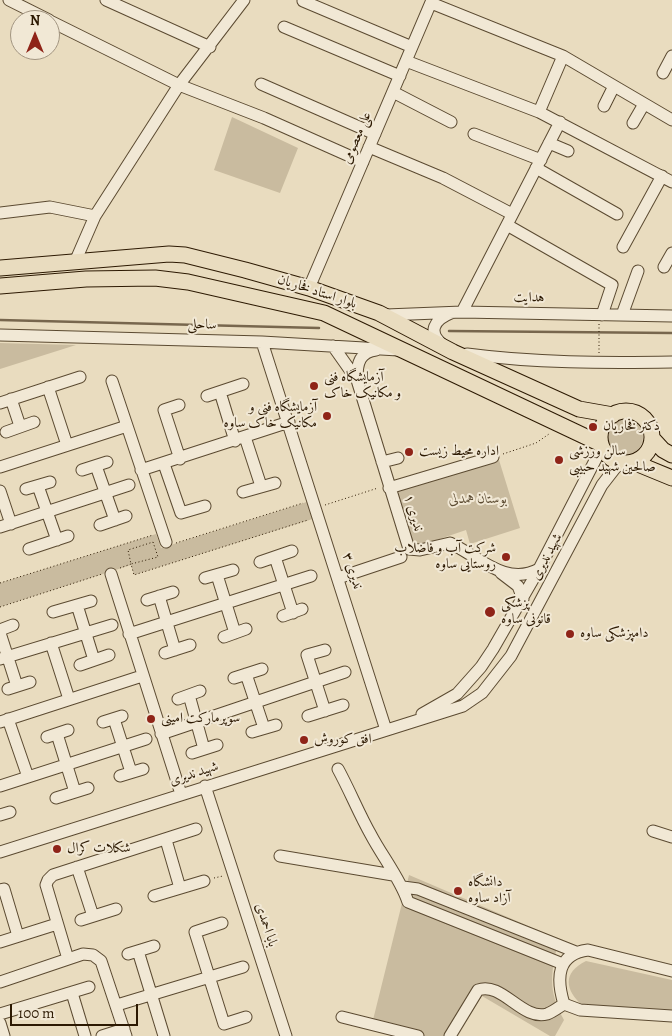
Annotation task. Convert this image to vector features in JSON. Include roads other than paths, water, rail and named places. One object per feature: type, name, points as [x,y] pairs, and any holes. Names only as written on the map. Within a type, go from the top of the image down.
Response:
[{"type":"main road","name":"بلوار استاد فخاریان","points":[[0,268],[148,255],[185,256],[200,259],[309,288],[386,316],[450,350],[579,409],[613,415]]},
{"type":"main road","points":[[188,282],[181,277],[177,267],[183,261],[200,259]]},
{"type":"main road","name":"بلوار استاد فخاریان","points":[[0,286],[130,278],[188,282],[324,313],[562,425],[602,446]]},
{"type":"main road","points":[[562,425],[588,425],[588,421],[579,409]]},
{"type":"main road","points":[[672,455],[663,450],[652,438],[649,425],[639,415],[626,412],[613,415],[602,428],[602,446],[611,458],[629,462],[672,478]]},
{"type":"main road","points":[[629,462],[647,453],[652,438]]},
{"type":"street","points":[[9,0],[30,10]]},
{"type":"street","points":[[106,0],[210,46]]},
{"type":"street","points":[[75,262],[95,216],[179,85],[244,0]]},
{"type":"street","points":[[303,1],[412,47]]},
{"type":"street","points":[[432,2],[564,56],[672,120]]},
{"type":"street","name":"علی معصومی","points":[[309,288],[432,2]]},
{"type":"street","points":[[60,25],[179,85],[264,118],[362,162]]},
{"type":"street","points":[[284,27],[400,76]]},
{"type":"street","points":[[539,112],[564,56]]},
{"type":"street","points":[[662,73],[672,56]]},
{"type":"street","points":[[406,62],[539,112],[667,179],[623,247]]},
{"type":"street","points":[[261,84],[375,134]]},
{"type":"street","points":[[604,106],[614,86]]},
{"type":"street","points":[[393,92],[451,122]]},
{"type":"street","points":[[633,123],[644,104]]},
{"type":"street","points":[[560,122],[507,225],[458,312],[439,318],[434,325],[435,334],[450,350],[512,360],[599,363],[672,362]]},
{"type":"street","points":[[474,134],[538,164],[617,214]]},
{"type":"street","points":[[549,143],[568,152]]},
{"type":"street","points":[[369,147],[443,178],[512,214]]},
{"type":"street","points":[[0,202],[20,210]]},
{"type":"street","points":[[0,213],[58,207],[95,216]]},
{"type":"street","points":[[507,225],[612,285],[602,315]]},
{"type":"street","points":[[664,267],[672,253]]},
{"type":"street","points":[[622,315],[638,271]]},
{"type":"street","name":"هدایت","points":[[386,316],[458,312],[672,316]]},
{"type":"street","points":[[344,322],[352,330],[352,335],[337,346],[357,380]]},
{"type":"street","name":"ساحلی","points":[[0,335],[262,342],[403,350]]},
{"type":"street","name":"ندیری ۳","points":[[262,342],[386,730]]},
{"type":"street","points":[[357,380],[357,367],[361,357],[366,351],[382,349]]},
{"type":"street","points":[[20,426],[6,401],[80,377]]},
{"type":"street","name":"ندیری ۱","points":[[357,380],[409,549],[420,550],[450,543],[493,569],[523,575],[539,569]]},
{"type":"street","points":[[112,381],[166,542]]},
{"type":"street","points":[[206,396],[243,384]]},
{"type":"street","points":[[48,387],[67,445]]},
{"type":"street","points":[[220,392],[261,486]]},
{"type":"street","points":[[179,405],[158,412],[180,459]]},
{"type":"street","points":[[6,432],[34,422]]},
{"type":"street","points":[[141,470],[180,459],[289,422]]},
{"type":"street","points":[[0,467],[127,426]]},
{"type":"street","name":"شهید ندیری","points":[[398,726],[447,702],[457,694],[481,667],[523,600],[602,446]]},
{"type":"street","points":[[389,487],[493,457]]},
{"type":"street","points":[[382,462],[398,458]]},
{"type":"street","name":"شهید ندیری","points":[[0,852],[463,706],[482,693],[511,656],[602,486],[616,467],[629,462]]},
{"type":"street","points":[[82,470],[102,464],[105,494],[114,520]]},
{"type":"street","points":[[164,464],[181,513],[205,506]]},
{"type":"street","points":[[26,489],[50,482]]},
{"type":"street","points":[[242,492],[275,482]]},
{"type":"street","points":[[0,490],[6,526],[129,485]]},
{"type":"street","points":[[38,486],[57,540]]},
{"type":"street","points":[[100,525],[126,516]]},
{"type":"street","points":[[29,549],[68,536]]},
{"type":"street","points":[[260,562],[292,552]]},
{"type":"street","points":[[275,557],[293,613]]},
{"type":"street","points":[[338,578],[401,557]]},
{"type":"street","points":[[493,569],[518,586],[523,600]]},
{"type":"street","points":[[205,578],[233,570]]},
{"type":"street","points":[[112,572],[142,676],[181,794]]},
{"type":"street","points":[[218,575],[226,603],[241,631],[224,637]]},
{"type":"street","points":[[129,634],[311,576]]},
{"type":"street","points":[[147,600],[173,592]]},
{"type":"street","points":[[159,596],[166,622],[170,652],[190,645]]},
{"type":"street","points":[[54,612],[91,601]]},
{"type":"street","points":[[77,605],[94,660]]},
{"type":"street","points":[[13,625],[0,631],[4,658],[13,687],[30,682]]},
{"type":"street","points":[[4,658],[112,625]]},
{"type":"street","points":[[51,643],[70,699]]},
{"type":"street","points":[[295,659],[325,650]]},
{"type":"street","points":[[307,655],[325,710]]},
{"type":"street","points":[[80,665],[109,656]]},
{"type":"street","points":[[234,678],[262,669]]},
{"type":"street","points":[[161,734],[346,672]]},
{"type":"street","points":[[246,674],[255,702],[258,730],[276,725]]},
{"type":"street","points":[[28,777],[4,720],[142,676]]},
{"type":"street","points":[[189,695],[204,749]]},
{"type":"street","points":[[308,716],[343,705]]},
{"type":"street","points":[[113,719],[131,772]]},
{"type":"street","points":[[58,734],[75,792]]},
{"type":"street","points":[[0,786],[146,739]]},
{"type":"street","points":[[192,753],[218,745]]},
{"type":"street","points":[[120,776],[143,769]]},
{"type":"street","points":[[338,769],[393,875],[403,887],[408,902],[564,964]]},
{"type":"street","name":"بابا احمدی","points":[[205,786],[286,1036]]},
{"type":"street","points":[[56,798],[88,788]]},
{"type":"street","points":[[68,959],[46,886],[48,880],[53,875],[196,830]]},
{"type":"street","points":[[653,831],[672,837]]},
{"type":"street","points":[[166,840],[180,888]]},
{"type":"street","points":[[280,856],[393,875]]},
{"type":"street","points":[[77,867],[93,916]]},
{"type":"street","points":[[154,896],[204,880]]},
{"type":"street","points":[[403,887],[418,889],[576,952]]},
{"type":"street","points":[[0,890],[4,889],[18,936]]},
{"type":"street","points":[[81,920],[116,909]]},
{"type":"street","points":[[222,923],[195,932],[224,1024],[246,1017]]},
{"type":"street","points":[[0,942],[57,924]]},
{"type":"street","points":[[154,946],[133,952],[152,994],[164,1036]]},
{"type":"street","points":[[564,1004],[560,992],[560,973],[566,959],[576,952],[588,950],[672,971]]},
{"type":"street","points":[[0,982],[89,953],[97,957],[101,961],[125,1033],[102,1036]]},
{"type":"street","points":[[117,1005],[243,967]]},
{"type":"street","points":[[0,1014],[89,987]]},
{"type":"street","points":[[450,1036],[478,990],[484,988],[492,989],[536,1014],[547,1014],[564,1004]]},
{"type":"street","points":[[72,993],[86,1036]]},
{"type":"street","points":[[564,1004],[580,1010],[672,1016]]},
{"type":"street","points":[[342,1017],[418,1036]]},
{"type":"street","points":[[0,1022],[4,1036]]},
{"type":"waterway","points":[[0,320],[319,328]]},
{"type":"waterway","points":[[449,331],[672,333]]},
{"type":"place","name":"آزمایشگاه فنی و مکانیک خاک","points":[[314,386]]},
{"type":"place","name":"آزمایشگاه فنی و مکانیک خاک ساوه","points":[[327,416]]},
{"type":"place","name":"دکتر فخاریان","points":[[593,427]]},
{"type":"place","name":"اداره محیط زیست","points":[[409,452]]},
{"type":"place","name":"سالن ورزشی صالحین شهید حبیبی","points":[[559,460]]},
{"type":"place","name":"شرکت آب و فاضلاب روستایی ساوه","points":[[506,557]]},
{"type":"place","name":"پزشکی قانونی ساوه","points":[[490,612]]},
{"type":"place","name":"دامپزشکی ساوه","points":[[570,634]]},
{"type":"place","name":"سوپرمارکت امینی","points":[[151,719]]},
{"type":"place","name":"افق کوروش","points":[[304,740]]},
{"type":"place","name":"شکلات کرال","points":[[57,849]]},
{"type":"place","name":"دانشگاه آزاد ساوه","points":[[458,891]]},
{"type":"park label","name":"بوستان همدلی","points":[[478,500]]}]
